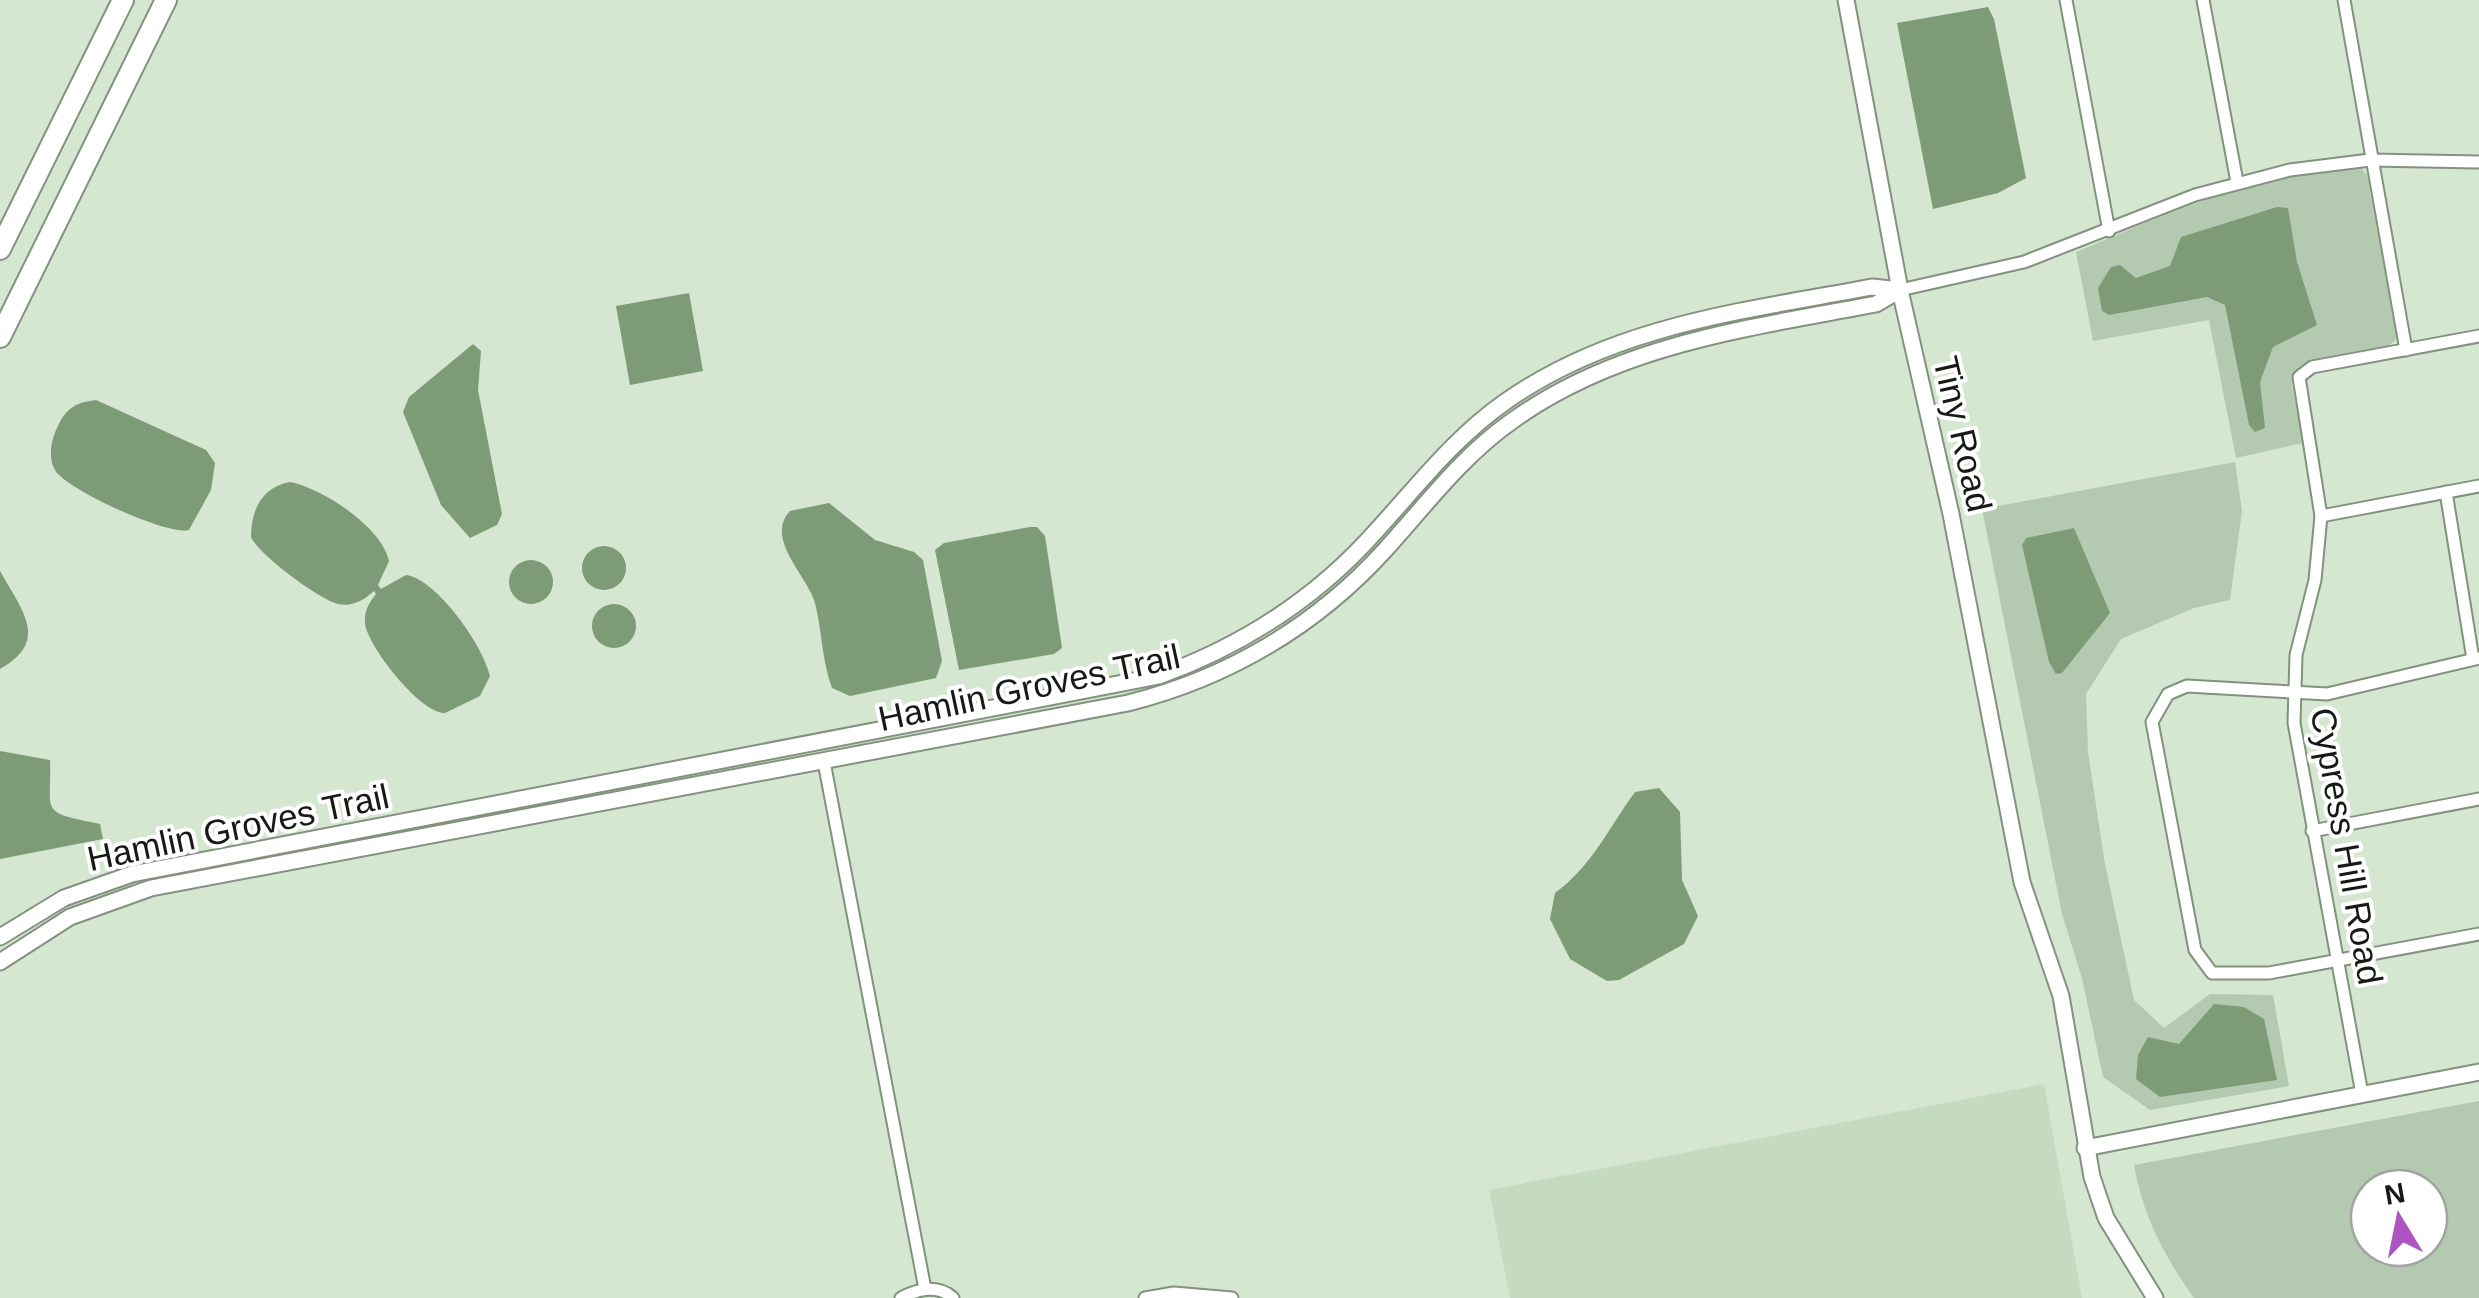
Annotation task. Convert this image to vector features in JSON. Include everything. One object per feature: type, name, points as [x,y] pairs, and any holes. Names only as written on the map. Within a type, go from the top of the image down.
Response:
[{"type":"highway","points":[[0,249],[123,0]]},
{"type":"highway","points":[[0,337],[166,0]]},
{"type":"street","name":"Tiny Road","points":[[1846,0],[1900,290],[1962,571],[2022,882],[2061,996],[2085,1148],[2106,1218],[2155,1298]]},
{"type":"street","points":[[2066,0],[2108,231]]},
{"type":"street","points":[[2203,0],[2237,182]]},
{"type":"street","points":[[2344,0],[2406,350]]},
{"type":"street","points":[[1900,290],[2024,262],[2237,182],[2370,160],[2479,162]]},
{"type":"street","name":"Hamlin Groves Trail","points":[[0,937],[40,910],[100,883],[249,851],[1124,686],[1228,647],[1296,606],[1352,556],[1456,441],[1504,402],[1553,372],[1619,342],[1683,323],[1872,287],[1900,290]]},
{"type":"street","name":"Hamlin Groves Trail","points":[[0,962],[54,925],[116,898],[1128,702],[1224,670],[1304,623],[1384,552],[1474,452],[1557,392],[1653,350],[1876,304],[1900,290]]},
{"type":"street","name":"Cypress Hill Road","points":[[2362,1094],[2297,744],[2296,655],[2315,580],[2320,516],[2299,377],[2312,366],[2479,336]]},
{"type":"street","points":[[2320,516],[2479,486]]},
{"type":"street","points":[[2446,492],[2476,658],[2327,694],[2187,686],[2160,702],[2152,734],[2180,855],[2195,950],[2204,967],[2220,975],[2248,976],[2479,934]]},
{"type":"street","points":[[1124,686],[1128,702]]},
{"type":"street","points":[[820,744],[925,1289]]},
{"type":"street","points":[[2312,831],[2479,799]]},
{"type":"street","points":[[249,851],[252,869]]},
{"type":"street","points":[[2085,1148],[2479,1072]]},
{"type":"street","points":[[901,1298],[925,1289],[945,1291],[953,1298]]},
{"type":"street","points":[[1146,1298],[1174,1293],[1232,1298]]},
{"type":"shaded area","points":[[1988,7],[1994,19],[2026,178],[1998,193],[1933,209],[1897,23]]},
{"type":"shaded area","points":[[2361,168],[2367,175],[2397,339],[2388,346],[2300,366],[2292,385],[2303,443],[2236,458],[2209,320],[2093,341],[2076,252],[2181,209],[2251,186],[2287,177]]},
{"type":"shaded area","points":[[2277,207],[2288,208],[2297,262],[2317,325],[2273,347],[2260,382],[2265,428],[2255,432],[2249,425],[2225,305],[2207,297],[2109,315],[2102,311],[2098,288],[2111,267],[2120,265],[2136,278],[2170,266],[2181,237]]},
{"type":"shaded area","points":[[689,293],[703,371],[630,385],[616,306]]},
{"type":"shaded area","points":[[473,344],[481,351],[478,390],[502,514],[497,525],[470,538],[441,505],[403,412],[409,397]]},
{"type":"shaded area","points":[[96,400],[206,450],[215,463],[211,490],[189,530],[161,526],[118,509],[77,488],[55,470],[51,447],[62,418],[74,406]]},
{"type":"shaded area","points":[[2235,462],[2242,511],[2230,600],[2194,608],[2121,639],[2086,694],[2088,752],[2105,864],[2134,1000],[2164,1028],[2210,994],[2273,995],[2289,1086],[2150,1110],[2103,1077],[2082,978],[2062,914],[1982,509]]},
{"type":"shaded area","points":[[290,482],[334,501],[375,535],[389,561],[378,585],[381,589],[406,575],[418,579],[445,601],[486,663],[490,676],[480,696],[445,713],[423,703],[397,677],[368,634],[365,615],[374,591],[358,602],[338,604],[290,575],[256,545],[251,537],[260,501],[272,489]]},
{"type":"shaded area","points":[[829,503],[875,540],[914,552],[923,560],[942,661],[936,678],[850,696],[832,688],[815,603],[782,533],[790,511]]},
{"type":"shaded area","points":[[1037,527],[1045,536],[1062,648],[1054,654],[959,670],[935,550],[944,543]]},
{"type":"shaded area","points":[[2074,528],[2110,613],[2062,673],[2056,674],[2049,662],[2022,545],[2026,538]]},
{"type":"shaded area","points":[[604,546],[619,553],[626,568],[619,583],[604,590],[589,583],[582,568],[589,553]]},
{"type":"shaded area","points":[[531,560],[546,567],[553,582],[546,597],[531,604],[516,597],[509,582],[516,567]]},
{"type":"shaded area","points":[[0,571],[23,611],[28,636],[16,658],[0,669]]},
{"type":"shaded area","points":[[614,604],[629,611],[636,626],[629,641],[614,648],[599,641],[592,626],[599,611]]},
{"type":"shaded area","points":[[0,751],[50,760],[52,807],[66,816],[100,824],[103,839],[0,859]]},
{"type":"shaded area","points":[[1659,788],[1680,812],[1682,880],[1698,916],[1684,944],[1619,980],[1607,981],[1570,959],[1550,919],[1555,893],[1589,859],[1635,792]]},
{"type":"shaded area","points":[[2214,1004],[2244,1007],[2264,1019],[2277,1080],[2160,1097],[2136,1079],[2138,1055],[2148,1037],[2179,1044]]},
{"type":"shaded area","points":[[2044,1084],[2082,1298],[1510,1298],[1489,1190]]},
{"type":"shaded area","points":[[2479,1101],[2479,1298],[2194,1298],[2156,1235],[2134,1165]]}]
